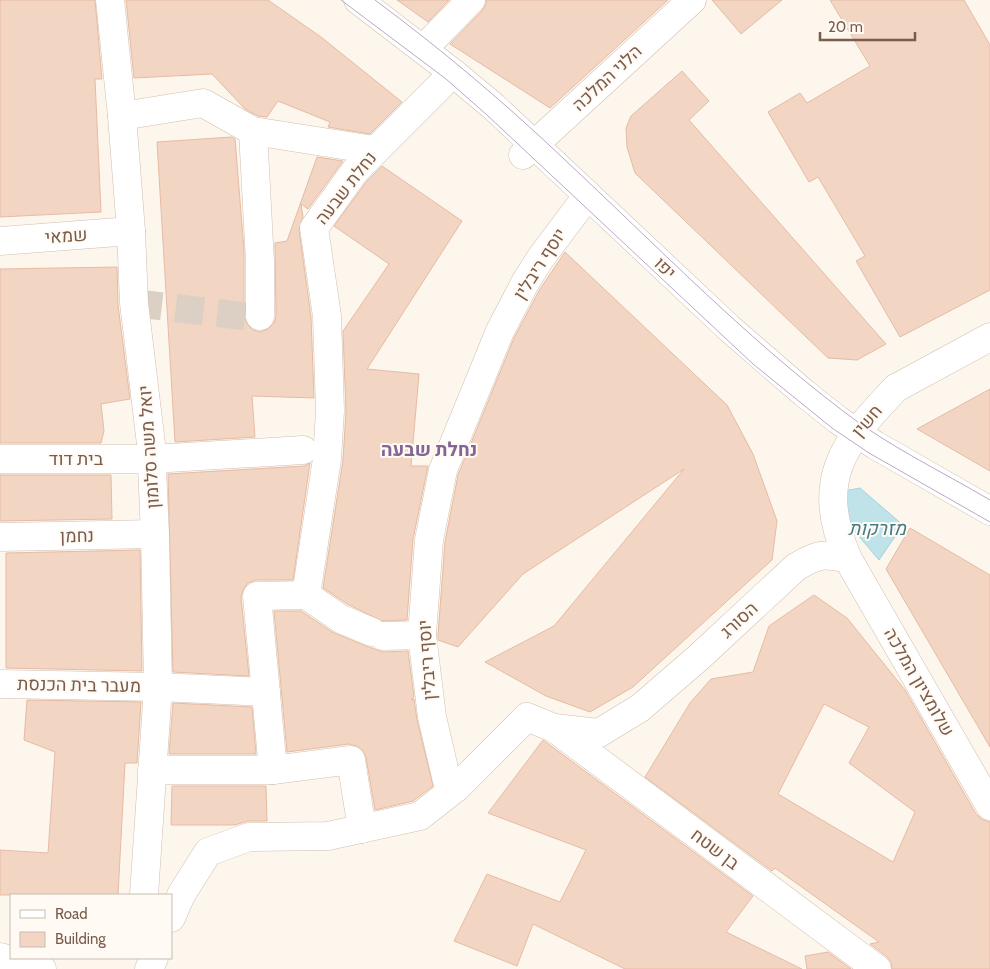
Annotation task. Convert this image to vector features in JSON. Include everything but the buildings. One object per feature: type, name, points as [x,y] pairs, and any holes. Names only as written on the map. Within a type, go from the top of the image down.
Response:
[{"type":"street","name":"יואל משה סלומון","points":[[110,0],[122,116],[131,231],[134,303],[152,459],[155,534],[158,687],[144,894]]},
{"type":"street","name":"יפו","points":[[358,0],[423,49],[494,107],[528,150],[588,195],[759,356],[838,420],[874,445],[990,511]]},
{"type":"street","points":[[423,49],[471,0]]},
{"type":"street","name":"הלני המלכה","points":[[528,150],[692,0]]},
{"type":"street","name":"נחלת שבעה","points":[[306,595],[327,459],[330,411],[327,316],[314,228],[355,170],[441,85]]},
{"type":"street","points":[[122,116],[203,102],[253,131],[374,150]]},
{"type":"street","points":[[253,131],[260,262],[260,316]]},
{"type":"street","name":"יוסף ריבלין","points":[[457,788],[446,781],[432,717],[422,635],[429,540],[443,470],[500,331],[526,281],[540,259],[588,195]]},
{"type":"street","name":"שמאי","points":[[0,241],[131,231]]},
{"type":"street","name":"חשין","points":[[848,559],[838,537],[834,514],[833,489],[837,469],[848,445],[867,418],[896,388],[990,337]]},
{"type":"street","name":"בית דוד","points":[[0,459],[152,459],[303,450]]},
{"type":"street","name":"נחמן","points":[[0,537],[155,534]]},
{"type":"street","name":"הסורג","points":[[554,728],[599,733],[640,708],[698,658],[796,567],[812,557],[829,555],[848,559]]},
{"type":"street","name":"שלומציון המלכה","points":[[848,559],[990,806]]},
{"type":"street","points":[[273,770],[257,596],[306,595],[341,619],[377,634],[422,635]]},
{"type":"street","name":"מעבר בית הכנסת","points":[[0,684],[158,687],[266,692]]},
{"type":"street","points":[[172,916],[181,895],[208,852],[249,837],[328,836],[420,816],[457,788],[527,717],[554,728]]},
{"type":"street","name":"בן שטח","points":[[554,728],[877,969]]},
{"type":"street","points":[[152,770],[273,770],[351,760],[362,829]]},
{"type":"street","points":[[0,957],[42,969]]},
{"type":"water","name":"מזרקות","points":[[860,488],[903,525],[879,560],[824,495]]},
{"type":"tunnel","points":[[134,303],[251,317]]},
{"type":"tram line","points":[[341,0],[446,79],[487,115],[753,364],[832,428],[869,453],[990,522]]},
{"type":"tram line","points":[[375,0],[448,57],[518,117],[700,289],[806,382],[878,436],[990,500]]},
{"type":"district","name":"נחלת שבעה","points":[[429,449]]}]
